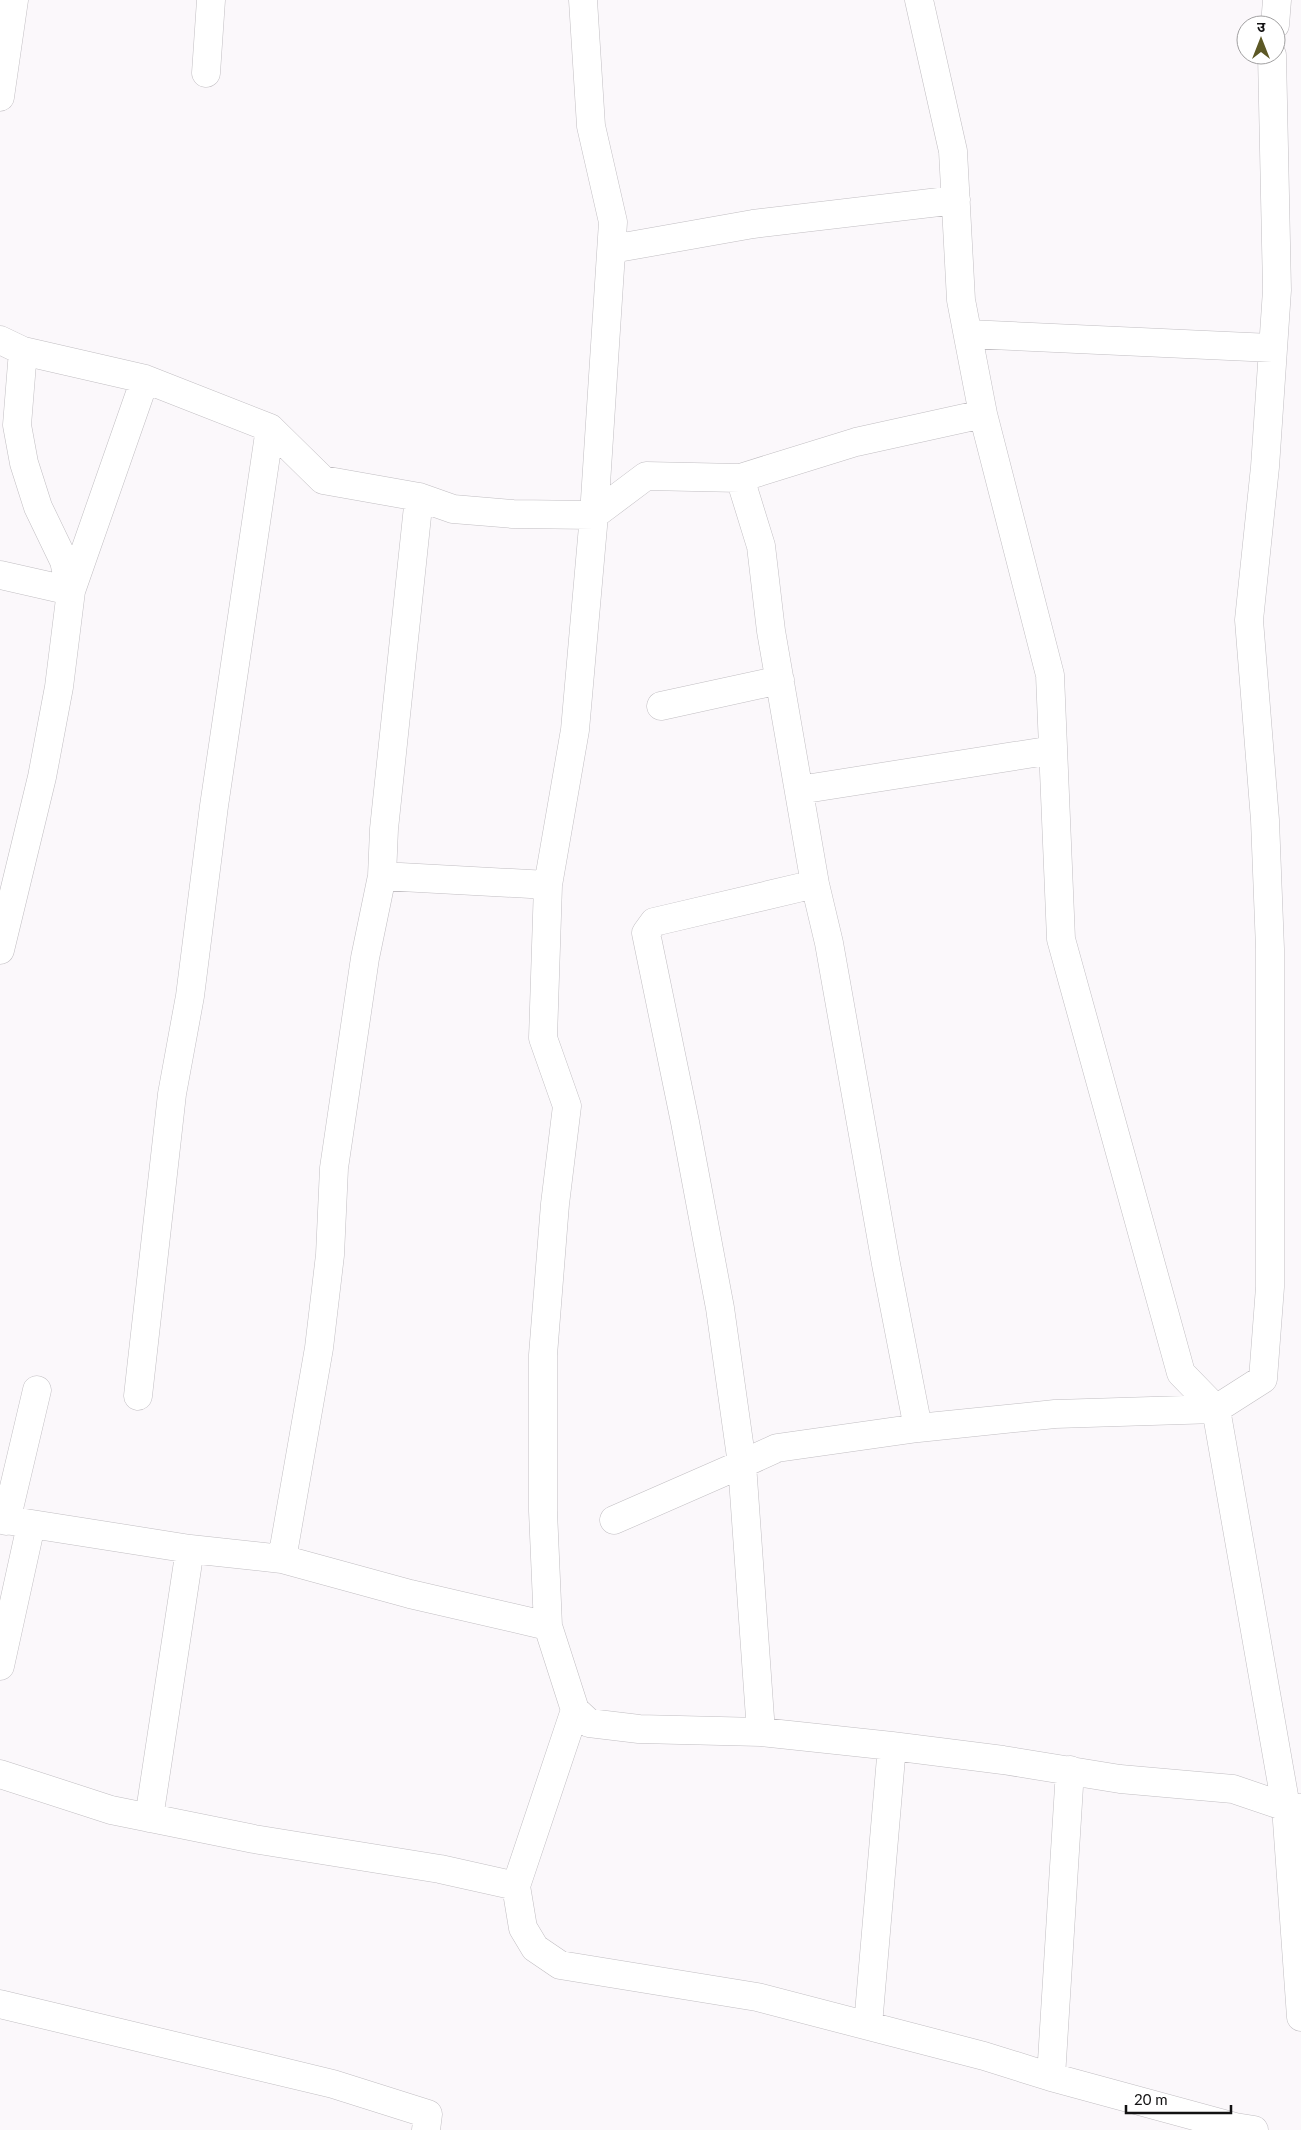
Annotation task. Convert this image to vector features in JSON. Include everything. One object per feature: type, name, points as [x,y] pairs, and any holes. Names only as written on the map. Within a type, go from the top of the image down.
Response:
[{"type":"street","points":[[0,97],[14,0]]},
{"type":"street","points":[[206,73],[212,0]]},
{"type":"street","points":[[583,0],[591,126],[613,222],[612,249],[594,515],[575,730],[548,885],[543,1038],[567,1106],[555,1204],[543,1355],[543,1511],[548,1626],[574,1710],[589,1723],[638,1730],[761,1732],[1003,1760],[1120,1779],[1234,1788],[1294,1808]]},
{"type":"street","points":[[919,0],[953,151],[961,300],[984,414],[1050,674],[1061,939],[1180,1373],[1216,1409],[1294,1808],[1301,2017]]},
{"type":"street","points":[[1276,15],[1277,0]]},
{"type":"street","points":[[614,1520],[777,1448],[918,1428],[1055,1414],[1216,1409],[1263,1379],[1270,1287],[1270,949],[1265,820],[1249,620],[1265,467],[1277,290],[1272,65]]},
{"type":"street","points":[[612,249],[753,224],[956,200]]},
{"type":"street","points":[[968,334],[1273,348]]},
{"type":"street","points":[[71,591],[64,561],[38,507],[24,463],[17,425],[11,346],[145,379],[270,428],[323,480],[419,497],[454,509],[513,514],[594,515],[646,476],[740,478],[856,442],[984,414]]},
{"type":"street","points":[[0,950],[42,778],[59,687],[71,591],[145,379]]},
{"type":"street","points":[[138,1396],[172,1094],[190,996],[214,806],[270,428]]},
{"type":"street","points":[[740,478],[761,546],[771,631],[815,884],[829,943],[884,1255],[918,1428]]},
{"type":"street","points":[[282,1559],[319,1348],[330,1255],[334,1168],[363,967],[382,876],[384,829],[419,497]]},
{"type":"street","points":[[0,575],[71,591]]},
{"type":"street","points":[[661,706],[780,680]]},
{"type":"street","points":[[799,790],[1053,750]]},
{"type":"street","points":[[382,876],[548,885]]},
{"type":"street","points":[[761,1732],[742,1464],[718,1299],[685,1122],[646,933],[654,922],[815,884]]},
{"type":"street","points":[[0,1666],[13,1522],[37,1390]]},
{"type":"street","points":[[13,1522],[190,1549],[282,1559],[410,1594],[548,1626]]},
{"type":"street","points":[[149,1818],[190,1549]]},
{"type":"street","points":[[574,1710],[516,1886],[523,1928],[535,1948],[560,1965],[757,1997],[984,2056],[1051,2077],[1254,2130]]},
{"type":"street","points":[[868,2025],[892,1746]]},
{"type":"street","points":[[1051,2077],[1070,1770]]},
{"type":"street","points":[[0,1774],[111,1810],[254,1839],[440,1869],[516,1886]]},
{"type":"street","points":[[0,2004],[333,2084],[428,2114],[426,2130]]}]
